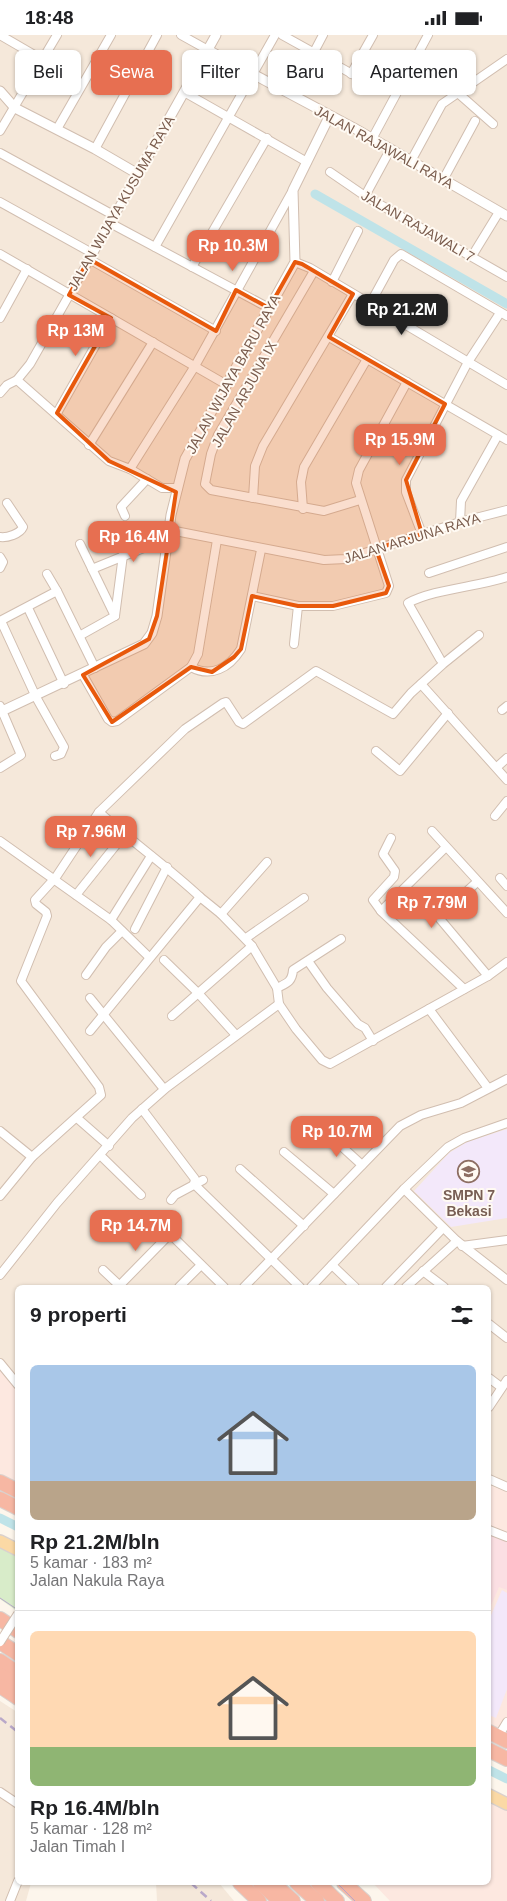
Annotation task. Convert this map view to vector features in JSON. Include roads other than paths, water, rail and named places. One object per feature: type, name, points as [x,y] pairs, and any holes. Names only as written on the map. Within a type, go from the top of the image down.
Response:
[{"type":"highway","points":[[0,1482],[15,1484]]},
{"type":"highway","points":[[0,1499],[15,1506]]},
{"type":"highway","points":[[0,1619],[15,1629]]},
{"type":"highway","points":[[0,1642],[15,1652]]},
{"type":"highway","points":[[0,1661],[15,1671]]},
{"type":"highway","points":[[0,1675],[15,1684]]},
{"type":"highway","points":[[0,1687],[15,1696]]},
{"type":"highway","points":[[491,1751],[507,1759]]},
{"type":"highway","points":[[240,1885],[252,1901]]},
{"type":"highway","points":[[240,1885],[259,1901]]},
{"type":"highway","points":[[262,1885],[279,1901]]},
{"type":"highway","points":[[275,1885],[293,1901]]},
{"type":"highway","points":[[299,1885],[317,1901]]},
{"type":"highway","points":[[320,1885],[337,1901]]},
{"type":"highway","points":[[346,1885],[364,1901]]},
{"type":"main road","points":[[0,1474],[15,1483]]},
{"type":"main road","points":[[0,1541],[15,1548]]},
{"type":"main road","points":[[491,1796],[507,1804]]},
{"type":"street","points":[[0,35],[26,50]]},
{"type":"street","points":[[49,50],[57,35]]},
{"type":"street","points":[[57,129],[111,35]]},
{"type":"street","points":[[95,149],[157,35]]},
{"type":"street","points":[[181,35],[208,50]]},
{"type":"street","name":"JALAN WIJAYA KUSUMA RAYA","points":[[208,50],[216,35]]},
{"type":"street","points":[[258,65],[275,35]]},
{"type":"street","points":[[282,35],[310,50]]},
{"type":"street","points":[[315,50],[323,35]]},
{"type":"street","points":[[342,69],[351,74],[373,35]]},
{"type":"street","points":[[372,139],[428,35]]},
{"type":"street","points":[[476,82],[507,59]]},
{"type":"street","name":"JALAN RAJAWALI RAYA","points":[[258,77],[329,117],[344,123],[503,214]]},
{"type":"street","points":[[0,91],[15,108],[95,149],[138,174]]},
{"type":"street","points":[[0,131],[3,121],[15,108],[23,95]]},
{"type":"street","name":"JALAN WIJAYA KUSUMA RAYA","points":[[0,393],[17,380],[30,364],[182,95]]},
{"type":"street","points":[[189,95],[307,162]]},
{"type":"street","points":[[155,247],[240,95]]},
{"type":"street","points":[[410,161],[436,113],[442,105],[457,95]]},
{"type":"street","points":[[460,95],[493,124]]},
{"type":"street","points":[[130,469],[216,331],[236,290],[293,190],[329,117]]},
{"type":"street","points":[[443,180],[475,121]]},
{"type":"street","points":[[192,267],[267,138]]},
{"type":"street","points":[[365,196],[390,149]]},
{"type":"street","points":[[0,153],[112,219],[155,247],[269,309]]},
{"type":"street","name":"JALAN RAJAWALI 7","points":[[330,172],[365,196],[507,277]]},
{"type":"street","points":[[293,190],[298,263],[507,385]]},
{"type":"street","points":[[0,202],[216,331]]},
{"type":"street","points":[[472,256],[503,214]]},
{"type":"street","points":[[332,282],[358,231]]},
{"type":"street","points":[[370,304],[394,260],[401,253],[504,314],[468,362],[406,480],[406,492],[422,534]]},
{"type":"street","points":[[0,254],[227,385]]},
{"type":"street","name":"JALAN WIJAYA BARU RAYA","points":[[95,668],[144,644],[149,639],[157,616],[171,515],[185,459],[269,309],[298,263]]},
{"type":"street","points":[[0,318],[27,269]]},
{"type":"street","name":"JALAN ARJUNA IX","points":[[312,270],[218,435],[211,454],[206,488],[303,509],[324,511],[360,500]]},
{"type":"street","points":[[253,498],[256,466],[263,445],[353,294]]},
{"type":"street","points":[[57,413],[111,318]]},
{"type":"street","points":[[329,337],[507,441]]},
{"type":"street","points":[[89,445],[153,342]]},
{"type":"street","points":[[303,509],[301,482],[304,467],[367,359]]},
{"type":"street","points":[[17,380],[57,413],[89,445],[109,461],[130,469],[162,488],[177,490]]},
{"type":"street","points":[[252,596],[298,606],[333,606],[386,593],[389,587],[356,483],[359,470],[407,382]]},
{"type":"street","points":[[460,522],[461,501],[498,435]]},
{"type":"street","points":[[125,515],[121,507],[147,479]]},
{"type":"street","points":[[0,537],[6,538],[22,531],[23,527],[7,503]]},
{"type":"street","name":"JALAN ARJUNA RAYA","points":[[169,534],[334,561],[346,559],[460,522],[507,510]]},
{"type":"street","points":[[92,569],[169,534]]},
{"type":"street","points":[[83,675],[108,719],[117,721],[190,667],[198,653],[216,543]]},
{"type":"street","points":[[80,544],[114,616]]},
{"type":"street","points":[[429,573],[507,547]]},
{"type":"street","points":[[190,667],[204,673],[212,672],[234,657],[241,649],[261,550]]},
{"type":"street","points":[[114,616],[123,555]]},
{"type":"street","points":[[0,557],[3,562],[0,568]]},
{"type":"street","points":[[0,768],[20,755],[1,710],[36,697],[95,668],[80,635],[47,574]]},
{"type":"street","points":[[440,659],[408,603],[507,577]]},
{"type":"street","points":[[55,756],[61,754],[64,747],[36,697],[0,621],[28,608],[57,591]]},
{"type":"street","points":[[294,644],[298,606]]},
{"type":"street","points":[[28,608],[64,684]]},
{"type":"street","points":[[80,635],[114,616]]},
{"type":"street","points":[[0,1196],[32,1157],[98,1099],[101,1090],[22,981],[47,916],[46,912],[36,904],[35,900],[54,879],[99,813],[185,729],[223,703],[226,702],[239,722],[243,724],[316,671],[393,714],[421,684],[479,635]]},
{"type":"street","points":[[421,684],[507,780]]},
{"type":"street","points":[[376,751],[400,771],[448,713]]},
{"type":"street","points":[[497,767],[507,759]]},
{"type":"street","points":[[495,816],[507,801]]},
{"type":"street","points":[[99,813],[124,835],[167,867],[246,938],[277,989],[278,1004],[315,1053],[330,1064],[488,976],[507,962]]},
{"type":"street","points":[[432,831],[476,882],[507,913]]},
{"type":"street","points":[[76,895],[124,835]]},
{"type":"street","points":[[390,838],[383,855],[395,871],[394,877],[373,900],[381,911],[464,989]]},
{"type":"street","points":[[0,841],[111,920],[149,957]]},
{"type":"street","points":[[381,911],[446,847]]},
{"type":"street","points":[[111,920],[151,856]]},
{"type":"street","points":[[221,914],[267,862]]},
{"type":"street","points":[[135,929],[167,867]]},
{"type":"street","points":[[500,878],[507,886]]},
{"type":"street","points":[[476,882],[441,915],[440,919],[488,976]]},
{"type":"street","points":[[90,1031],[200,897]]},
{"type":"street","points":[[246,938],[304,898]]},
{"type":"street","points":[[86,975],[106,947],[122,931]]},
{"type":"street","points":[[277,989],[290,981],[294,970],[341,939]]},
{"type":"street","points":[[172,1016],[252,946]]},
{"type":"street","points":[[164,959],[236,1034]]},
{"type":"street","points":[[308,961],[327,988],[358,1024],[365,1028],[374,1041]]},
{"type":"street","points":[[90,998],[164,1089]]},
{"type":"street","points":[[0,1275],[57,1203],[142,1109],[164,1089],[278,1004]]},
{"type":"street","points":[[429,1009],[488,1088]]},
{"type":"street","points":[[246,1285],[397,1130],[421,1115],[461,1103],[507,1079]]},
{"type":"street","points":[[142,1109],[176,1153],[194,1179],[194,1184],[298,1285]]},
{"type":"street","points":[[77,1117],[109,1146]]},
{"type":"street","points":[[313,1285],[404,1189],[448,1147],[507,1123]]},
{"type":"street","points":[[0,1131],[32,1157]]},
{"type":"street","points":[[328,1134],[362,1165]]},
{"type":"street","points":[[284,1152],[334,1195]]},
{"type":"street","points":[[100,1155],[141,1195]]},
{"type":"street","points":[[240,1169],[304,1226]]},
{"type":"street","points":[[171,1200],[175,1195],[203,1180]]},
{"type":"street","points":[[404,1189],[458,1242],[507,1281]]},
{"type":"street","points":[[162,1226],[222,1285]]},
{"type":"street","points":[[388,1285],[444,1229]]},
{"type":"street","points":[[122,1285],[170,1235]]},
{"type":"street","points":[[408,1285],[458,1242],[507,1239]]},
{"type":"street","points":[[181,1285],[201,1265]]},
{"type":"street","points":[[332,1265],[353,1285]]},
{"type":"street","points":[[103,1270],[118,1285]]},
{"type":"street","points":[[423,1271],[441,1285]]},
{"type":"street","points":[[491,1326],[507,1339]]},
{"type":"street","points":[[0,1363],[15,1381]]},
{"type":"street","points":[[491,1380],[501,1387]]},
{"type":"street","points":[[491,1404],[507,1380]]},
{"type":"street","points":[[491,1480],[507,1487]]},
{"type":"street","points":[[491,1531],[507,1537]]},
{"type":"street","points":[[0,1642],[15,1619]]},
{"type":"street","points":[[501,1735],[507,1722]]},
{"type":"street","points":[[0,1792],[15,1802]]},
{"type":"street","points":[[10,1901],[16,1885]]},
{"type":"waterway","points":[[315,194],[507,304]]},
{"type":"waterway","points":[[0,1518],[15,1526]]},
{"type":"waterway","points":[[491,1771],[507,1779]]},
{"type":"tram line","points":[[0,1598],[15,1608]]},
{"type":"tram line","points":[[339,1885],[355,1901]]},
{"type":"railway","points":[[0,1718],[15,1730]]},
{"type":"railway","points":[[193,1885],[211,1901]]},
{"type":"place","name":"SMPN 7 Bekasi","points":[[469,1172]]}]
